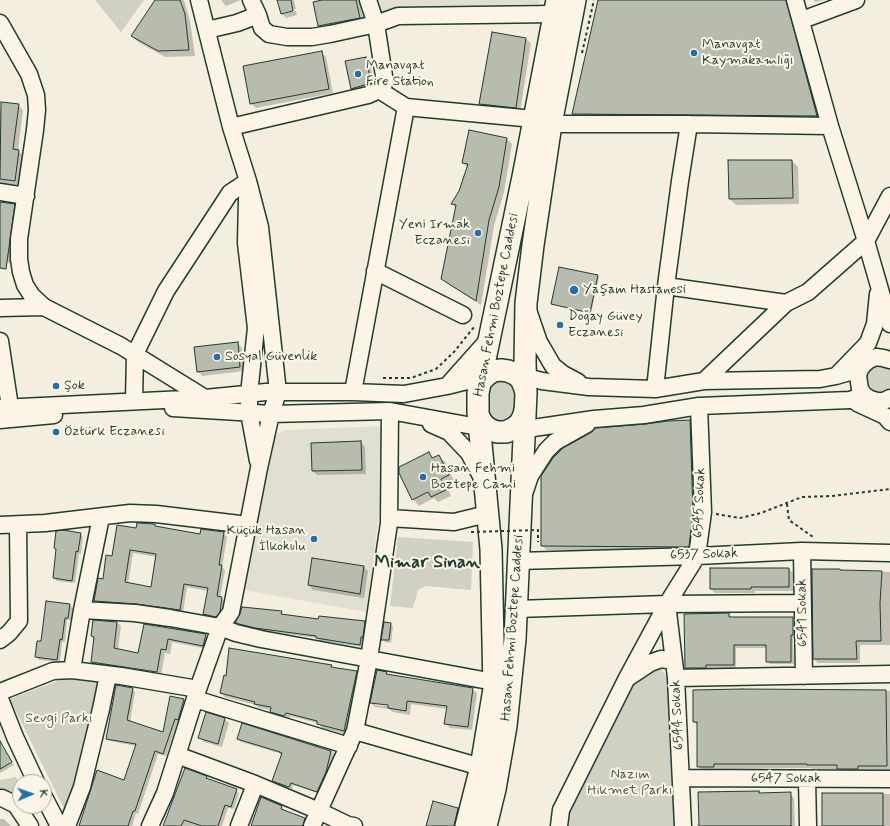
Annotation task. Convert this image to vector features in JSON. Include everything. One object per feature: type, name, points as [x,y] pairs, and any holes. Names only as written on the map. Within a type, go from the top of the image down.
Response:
[{"type":"main road","name":"Hasan Fehmi Boztepe Caddesi","points":[[486,826],[495,789],[506,726],[517,609],[518,561],[522,502],[495,427],[484,378],[476,327],[542,121],[575,0]]},
{"type":"main road","name":"Hasan Fehmi Boztepe Caddesi","points":[[466,826],[481,767],[494,682],[491,549],[484,482],[495,427],[523,388],[526,303],[533,245],[542,121],[556,7]]},
{"type":"main road","points":[[484,378],[501,370],[508,371],[523,388]]},
{"type":"street","points":[[150,826],[165,793],[196,694],[220,627],[231,612],[259,468],[271,414],[278,392],[260,227],[199,0]]},
{"type":"street","points":[[251,0],[262,28],[269,34],[287,37],[312,37],[330,34],[376,24],[398,16],[556,7]]},
{"type":"street","points":[[232,127],[368,95],[379,90],[384,84],[384,76],[376,24],[368,0]]},
{"type":"street","points":[[795,0],[802,20],[830,126],[890,324]]},
{"type":"street","points":[[802,20],[856,0]]},
{"type":"street","points":[[207,30],[236,23],[258,15]]},
{"type":"street","points":[[0,23],[29,74],[36,95],[37,110],[35,130],[19,239],[19,259],[25,285],[32,296],[44,307],[135,354],[206,398]]},
{"type":"street","points":[[379,90],[406,107],[542,121],[830,126]]},
{"type":"street","points":[[353,392],[406,107]]},
{"type":"street","points":[[655,389],[666,286],[689,124]]},
{"type":"street","points":[[134,401],[135,354],[166,292],[230,193],[248,181]]},
{"type":"street","points":[[248,181],[246,243],[256,328],[249,394],[249,413],[259,468]]},
{"type":"street","points":[[0,192],[26,196]]},
{"type":"street","points":[[704,381],[786,303],[808,292],[866,241],[890,196]]},
{"type":"street","points":[[375,271],[476,327],[447,386]]},
{"type":"street","points":[[666,286],[786,303]]},
{"type":"street","points":[[836,376],[868,343],[875,324],[879,286]]},
{"type":"street","points":[[526,303],[539,342],[553,366],[563,374],[589,387]]},
{"type":"street","points":[[0,308],[44,307]]},
{"type":"street","points":[[0,341],[5,408],[206,398],[278,392],[404,394],[484,378]]},
{"type":"street","points":[[857,397],[860,389],[858,376],[860,369],[864,364],[869,360],[876,358],[890,360]]},
{"type":"street","points":[[523,388],[542,381],[589,387],[655,389],[704,381],[820,379],[860,369]]},
{"type":"street","points":[[857,397],[885,416],[890,422]]},
{"type":"street","points":[[0,420],[128,408],[161,407],[271,414],[390,411],[495,427],[644,415],[699,406],[857,397],[884,401],[890,398]]},
{"type":"street","name":"6545 Sokak","points":[[559,826],[561,810],[627,678],[668,604],[697,556],[702,512],[699,406]]},
{"type":"street","points":[[312,826],[355,731],[369,659],[389,518],[390,411]]},
{"type":"street","points":[[410,414],[449,432],[469,453],[484,482]]},
{"type":"street","points":[[522,502],[530,476],[546,451],[555,442],[594,419]]},
{"type":"street","points":[[0,525],[18,525],[130,513],[156,514],[248,525]]},
{"type":"street","points":[[389,518],[454,522],[487,514]]},
{"type":"street","points":[[72,670],[82,610],[101,517]]},
{"type":"street","points":[[0,640],[9,633],[19,621],[18,525]]},
{"type":"street","name":"6537 Sokak","points":[[518,561],[697,556],[802,551],[890,553]]},
{"type":"street","name":"6541 Sokak","points":[[802,551],[804,676]]},
{"type":"street","points":[[517,609],[668,604],[802,603]]},
{"type":"street","name":"6544 Sokak","points":[[668,604],[676,678],[682,826]]},
{"type":"street","points":[[82,610],[135,613],[220,627],[236,634],[494,682]]},
{"type":"street","points":[[627,678],[650,663],[661,659],[674,661]]},
{"type":"street","points":[[0,692],[54,671],[72,670],[108,675],[196,694],[348,746]]},
{"type":"street","points":[[676,678],[890,674]]},
{"type":"street","points":[[67,826],[82,787],[108,675]]},
{"type":"street","points":[[0,699],[14,737],[32,774]]},
{"type":"street","points":[[0,727],[22,774]]},
{"type":"street","points":[[355,731],[481,767]]},
{"type":"street","points":[[177,755],[255,784],[348,825],[354,826]]},
{"type":"street","name":"6547 Sokak","points":[[681,778],[890,779]]},
{"type":"street","points":[[807,779],[808,826]]},
{"type":"street","points":[[239,826],[255,784]]},
{"type":"street","points":[[0,798],[16,805],[30,826]]},
{"type":"street","points":[[52,812],[59,826]]},
{"type":"street","points":[[42,814],[47,826]]},
{"type":"path","points":[[582,54],[594,0]]},
{"type":"path","points":[[381,378],[412,378],[436,369],[454,352],[476,327]]},
{"type":"path","points":[[702,512],[740,518],[761,513],[802,497],[832,496],[890,489]]},
{"type":"path","points":[[786,503],[789,520],[822,542],[827,552]]},
{"type":"path","points":[[532,529],[532,537]]},
{"type":"path","points":[[471,532],[538,530],[538,542]]},
{"type":"shaded area","points":[[377,0],[540,0],[539,4],[398,10],[382,16]]},
{"type":"shaded area","name":"Küçük Hasan İlkokulu","points":[[384,426],[382,487],[367,612],[243,590],[272,436],[286,430]]},
{"type":"green space","points":[[95,0],[144,0],[121,32]]},
{"type":"green space","points":[[876,365],[885,366],[890,369],[890,387],[886,391],[877,392],[867,383],[867,374],[869,370]]},
{"type":"green space","points":[[497,380],[509,382],[517,390],[516,413],[507,420],[495,421],[486,414],[484,391]]},
{"type":"green space","points":[[398,537],[473,542],[471,590],[425,586],[418,590],[413,608],[390,606]]},
{"type":"green space","name":"Nazım Hikmet Parkı","points":[[661,668],[671,685],[674,826],[567,826],[568,815],[632,683],[649,669]]},
{"type":"green space","name":"Sevgi Parkı","points":[[65,678],[104,684],[68,817],[52,784],[52,774],[47,774],[10,699]]},
{"type":"green space","points":[[12,778],[12,810],[0,801],[0,780]]},
{"type":"green space","points":[[18,814],[33,814],[39,826],[35,826]]},
{"type":"building","points":[[155,0],[180,0],[185,14],[189,50],[158,51],[131,36]]},
{"type":"building","points":[[277,0],[291,0],[293,11],[281,14]]},
{"type":"building","points":[[322,0],[356,0],[360,18],[318,26],[313,2]]},
{"type":"building","name":"Manavgat Kaymakamlığı","points":[[598,0],[786,0],[817,116],[572,114]]},
{"type":"building","points":[[492,32],[526,38],[516,108],[479,104]]},
{"type":"building","points":[[322,51],[329,89],[250,104],[243,66]]},
{"type":"building","name":"Manavgat Fire Station","points":[[366,57],[371,83],[351,89],[345,61]]},
{"type":"building","points":[[1,102],[19,104],[13,149],[19,150],[15,181],[0,179]]},
{"type":"building","points":[[469,130],[507,138],[499,187],[489,220],[476,301],[441,279],[456,205],[451,204],[459,191],[468,164],[462,163]]},
{"type":"building","points":[[728,160],[792,160],[793,198],[729,199]]},
{"type":"building","points":[[0,202],[15,204],[6,269],[0,268]]},
{"type":"building","name":"Yaşam Hastanesi","points":[[559,267],[598,275],[590,313],[551,304]]},
{"type":"building","name":"Sosyal Güvenlik","points":[[238,342],[240,367],[197,372],[194,347]]},
{"type":"building","points":[[690,420],[693,512],[689,547],[541,546],[541,476],[553,458],[563,448],[592,432],[595,428]]},
{"type":"building","points":[[361,441],[362,470],[312,471],[311,443]]},
{"type":"building","name":"Hasan Fehmi Boztepe Cami","points":[[429,452],[432,458],[439,455],[449,475],[441,479],[446,490],[431,497],[428,492],[412,500],[399,473],[399,467]]},
{"type":"building","points":[[137,523],[155,524],[155,526],[200,534],[201,529],[224,532],[219,565],[222,565],[217,596],[222,597],[220,612],[216,617],[203,614],[208,588],[184,584],[180,610],[136,604],[94,601],[98,578],[103,579],[106,555],[112,556],[117,525],[136,528]],"holes":[[[130,550],[156,554],[151,587],[125,582]]]},
{"type":"building","points":[[63,530],[81,533],[78,552],[76,551],[72,581],[53,578],[56,531]]},
{"type":"building","points":[[312,558],[364,566],[360,594],[308,585]]},
{"type":"building","points":[[710,568],[789,568],[789,587],[710,589]]},
{"type":"building","points":[[812,569],[882,571],[880,603],[881,641],[856,641],[857,659],[813,659]]},
{"type":"building","points":[[46,601],[70,604],[68,618],[65,618],[62,640],[60,639],[57,660],[35,657],[37,641],[41,641]]},
{"type":"building","points":[[242,607],[282,611],[281,614],[318,619],[319,616],[365,621],[363,637],[361,637],[360,645],[316,638],[316,636],[255,628],[236,623]]},
{"type":"building","points":[[729,613],[729,617],[793,617],[791,662],[766,662],[766,645],[734,645],[734,665],[706,665],[706,668],[685,668],[684,614]]},
{"type":"building","points":[[93,620],[117,622],[114,648],[138,653],[144,624],[206,634],[203,646],[168,639],[166,650],[161,649],[157,672],[91,662],[94,637],[91,636]]},
{"type":"building","points":[[384,622],[391,623],[389,640],[381,640]]},
{"type":"building","points":[[229,648],[332,665],[331,667],[357,671],[344,731],[317,724],[317,721],[286,713],[284,716],[270,712],[271,707],[254,704],[255,702],[220,693],[224,675],[226,676]]},
{"type":"building","points":[[377,670],[387,672],[386,674],[473,688],[468,727],[444,724],[447,706],[407,701],[406,711],[388,708],[388,705],[370,703]]},
{"type":"building","points":[[116,685],[133,688],[127,720],[163,732],[170,696],[184,699],[178,720],[175,719],[163,754],[155,751],[135,811],[133,811],[128,826],[79,826],[97,770],[124,780],[136,744],[106,739]]},
{"type":"building","points":[[693,690],[886,690],[887,766],[858,766],[858,769],[837,769],[837,765],[714,764],[714,767],[697,767],[697,722],[693,722]]},
{"type":"building","points":[[206,712],[225,718],[218,744],[198,738]]},
{"type":"building","points":[[242,723],[331,751],[326,772],[317,792],[291,783],[289,787],[272,781],[282,753],[237,739]]},
{"type":"building","points":[[0,741],[12,762],[0,769]]},
{"type":"building","points":[[185,768],[207,776],[206,778],[237,789],[231,807],[225,805],[218,826],[202,826],[184,820],[181,826],[163,826]]},
{"type":"building","points":[[759,791],[759,793],[791,792],[791,826],[699,826],[698,792]]},
{"type":"building","points":[[822,793],[883,793],[883,826],[822,826]]},
{"type":"building","points":[[261,797],[282,806],[281,809],[305,818],[303,826],[251,826]]},
{"type":"building","points":[[433,801],[458,808],[454,826],[426,826]]},
{"type":"place","name":"Manavgat Kaymakamlığı","points":[[694,53]]},
{"type":"place","name":"Manavgat Fire Station","points":[[358,74]]},
{"type":"place","name":"Yeni Irmak Eczanesi","points":[[478,233]]},
{"type":"place","name":"Yaşam Hastanesi","points":[[574,290]]},
{"type":"place","name":"Doğay Güvey Eczanesi","points":[[560,325]]},
{"type":"place","name":"Sosyal Güvenlik","points":[[217,357]]},
{"type":"place","name":"Şok","points":[[56,386]]},
{"type":"place","name":"Öztürk Eczanesi","points":[[56,432]]},
{"type":"place","name":"Hasan Fehmi Boztepe Cami","points":[[423,477]]},
{"type":"place","name":"Küçük Hasan İlkokulu","points":[[314,539]]},
{"type":"district","name":"Mimar Sinan","points":[[427,563]]}]
